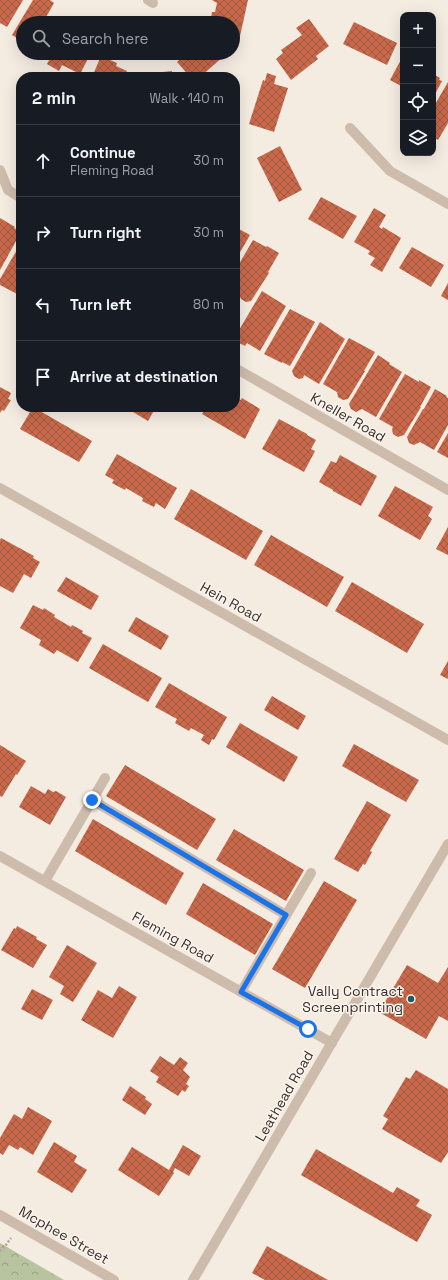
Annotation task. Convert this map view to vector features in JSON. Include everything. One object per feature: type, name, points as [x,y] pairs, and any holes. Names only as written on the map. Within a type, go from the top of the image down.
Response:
[{"type":"street","points":[[350,128],[390,171],[448,204]]},
{"type":"street","points":[[0,170],[8,190],[16,195]]},
{"type":"street","name":"Kneller Road","points":[[240,371],[448,490]]},
{"type":"street","name":"Hein Road","points":[[0,488],[448,740]]},
{"type":"street","points":[[45,882],[105,778]]},
{"type":"street","points":[[92,800],[286,915]]},
{"type":"street","name":"Leathead Road","points":[[193,1280],[448,844]]},
{"type":"street","name":"Fleming Road","points":[[0,856],[332,1043]]},
{"type":"street","points":[[241,992],[311,873]]},
{"type":"street","name":"Mcphee Street","points":[[0,1215],[114,1280]]},
{"type":"green space","points":[[0,1243],[64,1280],[0,1280]]},
{"type":"building","points":[[0,0],[23,0],[7,27],[0,23]]},
{"type":"building","points":[[33,0],[50,0],[54,3],[47,16],[23,16]]},
{"type":"building","points":[[212,0],[248,0],[240,36],[240,16],[211,16],[212,12],[215,12],[217,3]]},
{"type":"building","points":[[309,19],[329,46],[316,56],[318,59],[291,80],[276,59],[283,53],[281,50],[302,35],[296,28]]},
{"type":"building","points":[[354,22],[397,43],[387,65],[343,44]]},
{"type":"building","points":[[16,28],[16,38],[12,35]]},
{"type":"building","points":[[49,60],[87,60],[81,72],[76,72],[62,65],[59,71],[47,64]]},
{"type":"building","points":[[99,60],[110,60],[117,63],[116,66],[127,71],[127,72],[94,72]]},
{"type":"building","points":[[179,60],[219,60],[206,72],[186,72],[177,62]]},
{"type":"building","points":[[400,62],[400,85],[390,80]]},
{"type":"building","points":[[267,73],[276,76],[274,84],[288,88],[274,132],[249,124],[263,80],[265,81]]},
{"type":"building","points":[[436,76],[440,78],[439,80],[442,81],[436,92]]},
{"type":"building","points":[[448,82],[448,123],[438,140],[436,139],[436,103]]},
{"type":"building","points":[[280,146],[302,190],[279,202],[257,158]]},
{"type":"building","points":[[321,197],[357,216],[343,239],[308,219]]},
{"type":"building","points":[[374,208],[386,215],[379,227],[382,229],[383,227],[401,238],[382,272],[370,265],[375,258],[368,254],[370,251],[354,242]]},
{"type":"building","points":[[0,218],[15,227],[16,241],[0,270]]},
{"type":"building","points":[[240,230],[250,235],[240,252]]},
{"type":"building","points":[[253,240],[279,253],[268,272],[269,273],[251,301],[246,302],[240,296],[240,262]]},
{"type":"building","points":[[412,247],[444,265],[431,287],[399,268]]},
{"type":"building","points":[[16,252],[16,293],[0,285],[0,279]]},
{"type":"building","points":[[448,283],[448,300],[441,296]]},
{"type":"building","points":[[262,291],[286,306],[260,351],[247,343],[245,346],[240,344],[240,328]]},
{"type":"building","points":[[290,309],[315,322],[290,366],[264,354]]},
{"type":"building","points":[[320,322],[345,339],[319,384],[304,375],[303,378],[299,379],[294,376],[292,371]]},
{"type":"building","points":[[349,338],[375,352],[348,399],[343,400],[338,397],[337,392],[323,384]]},
{"type":"building","points":[[378,355],[402,372],[376,417],[362,409],[356,412],[351,409],[349,404]]},
{"type":"building","points":[[405,374],[431,387],[404,435],[398,437],[393,434],[393,427],[379,419]]},
{"type":"building","points":[[0,387],[11,393],[8,399],[11,400],[4,411],[2,410],[0,413]]},
{"type":"building","points":[[435,389],[448,398],[448,425],[434,450],[420,442],[414,445],[409,443],[407,437]]},
{"type":"building","points":[[242,398],[260,409],[245,439],[202,414],[203,412],[240,412],[240,400]]},
{"type":"building","points":[[30,412],[42,412],[92,441],[79,462],[20,429]]},
{"type":"building","points":[[133,412],[153,412],[148,421]]},
{"type":"building","points":[[279,419],[316,440],[311,449],[315,451],[304,472],[262,449]]},
{"type":"building","points":[[448,433],[448,458],[437,452]]},
{"type":"building","points":[[117,454],[177,488],[165,509],[156,503],[154,507],[142,501],[143,498],[126,488],[125,490],[112,483],[114,480],[105,475]]},
{"type":"building","points":[[340,455],[377,476],[361,506],[319,482],[331,461],[336,463]]},
{"type":"building","points":[[395,486],[433,507],[428,516],[432,519],[420,540],[378,516]]},
{"type":"building","points":[[191,489],[263,531],[246,560],[174,519]]},
{"type":"building","points":[[448,527],[448,555],[436,549]]},
{"type":"building","points":[[271,535],[344,577],[327,607],[254,565]]},
{"type":"building","points":[[1,538],[34,556],[33,558],[40,562],[31,578],[24,574],[13,593],[0,586]]},
{"type":"building","points":[[66,577],[99,596],[91,610],[57,591]]},
{"type":"building","points":[[352,582],[424,624],[407,653],[335,611]]},
{"type":"building","points":[[33,605],[43,610],[44,608],[55,615],[54,617],[71,627],[72,625],[83,631],[82,633],[92,638],[78,662],[57,650],[54,654],[39,645],[41,640],[20,628]]},
{"type":"building","points":[[136,617],[169,636],[161,650],[128,631]]},
{"type":"building","points":[[103,644],[162,678],[148,702],[89,668]]},
{"type":"building","points":[[448,661],[448,679],[440,675]]},
{"type":"building","points":[[169,683],[227,717],[214,740],[212,739],[209,745],[201,740],[204,735],[191,728],[189,731],[175,723],[177,719],[155,707]]},
{"type":"building","points":[[272,696],[306,716],[298,730],[264,710]]},
{"type":"building","points":[[240,723],[298,757],[284,782],[226,747]]},
{"type":"building","points":[[354,744],[419,780],[406,802],[342,766]]},
{"type":"building","points":[[0,745],[26,761],[2,797],[0,796]]},
{"type":"building","points":[[125,765],[216,819],[197,850],[106,796]]},
{"type":"building","points":[[31,786],[45,794],[48,789],[53,792],[56,791],[66,797],[50,825],[19,807]]},
{"type":"building","points":[[367,801],[391,815],[370,851],[372,852],[365,865],[363,864],[358,872],[334,859]]},
{"type":"building","points":[[93,819],[184,873],[166,905],[75,851]]},
{"type":"building","points":[[234,829],[304,870],[286,901],[216,860]]},
{"type":"building","points":[[324,881],[357,900],[305,988],[272,969]]},
{"type":"building","points":[[203,883],[273,924],[255,955],[186,914]]},
{"type":"building","points":[[17,926],[37,937],[36,939],[47,945],[33,968],[1,950],[14,928],[16,929]]},
{"type":"building","points":[[67,945],[97,963],[73,1002],[60,994],[64,986],[49,977]]},
{"type":"building","points":[[407,965],[438,983],[448,967],[448,1021],[439,1016],[426,1039],[379,1012]]},
{"type":"building","points":[[119,986],[137,997],[113,1038],[81,1020],[98,990],[112,998]]},
{"type":"building","points":[[32,989],[53,1000],[42,1020],[21,1009]]},
{"type":"building","points":[[160,1056],[174,1065],[180,1057],[188,1063],[183,1070],[190,1077],[186,1084],[189,1086],[185,1092],[182,1090],[178,1096],[156,1082],[159,1077],[150,1071]]},
{"type":"building","points":[[416,1070],[448,1089],[448,1152],[441,1163],[382,1129],[388,1119],[383,1116],[406,1077],[410,1079]]},
{"type":"building","points":[[130,1086],[146,1097],[145,1099],[152,1104],[145,1115],[122,1100]]},
{"type":"building","points":[[28,1107],[52,1121],[33,1155],[20,1147],[18,1150],[9,1145],[3,1155],[0,1153],[0,1138],[14,1114],[22,1119]]},
{"type":"building","points":[[54,1142],[77,1156],[74,1162],[87,1170],[72,1193],[37,1172]]},
{"type":"building","points":[[183,1145],[201,1156],[189,1176],[175,1168],[174,1173],[159,1196],[118,1170],[132,1147],[169,1170]]},
{"type":"building","points":[[316,1149],[393,1193],[397,1187],[420,1200],[416,1206],[432,1215],[417,1242],[301,1175]]},
{"type":"building","points":[[267,1246],[328,1280],[265,1280],[252,1273]]},
{"type":"place","name":"Vally Contract Screenprinting","points":[[411,999]]},
{"type":"route","points":[[92,800],[286,915],[241,992],[308,1029]]}]
